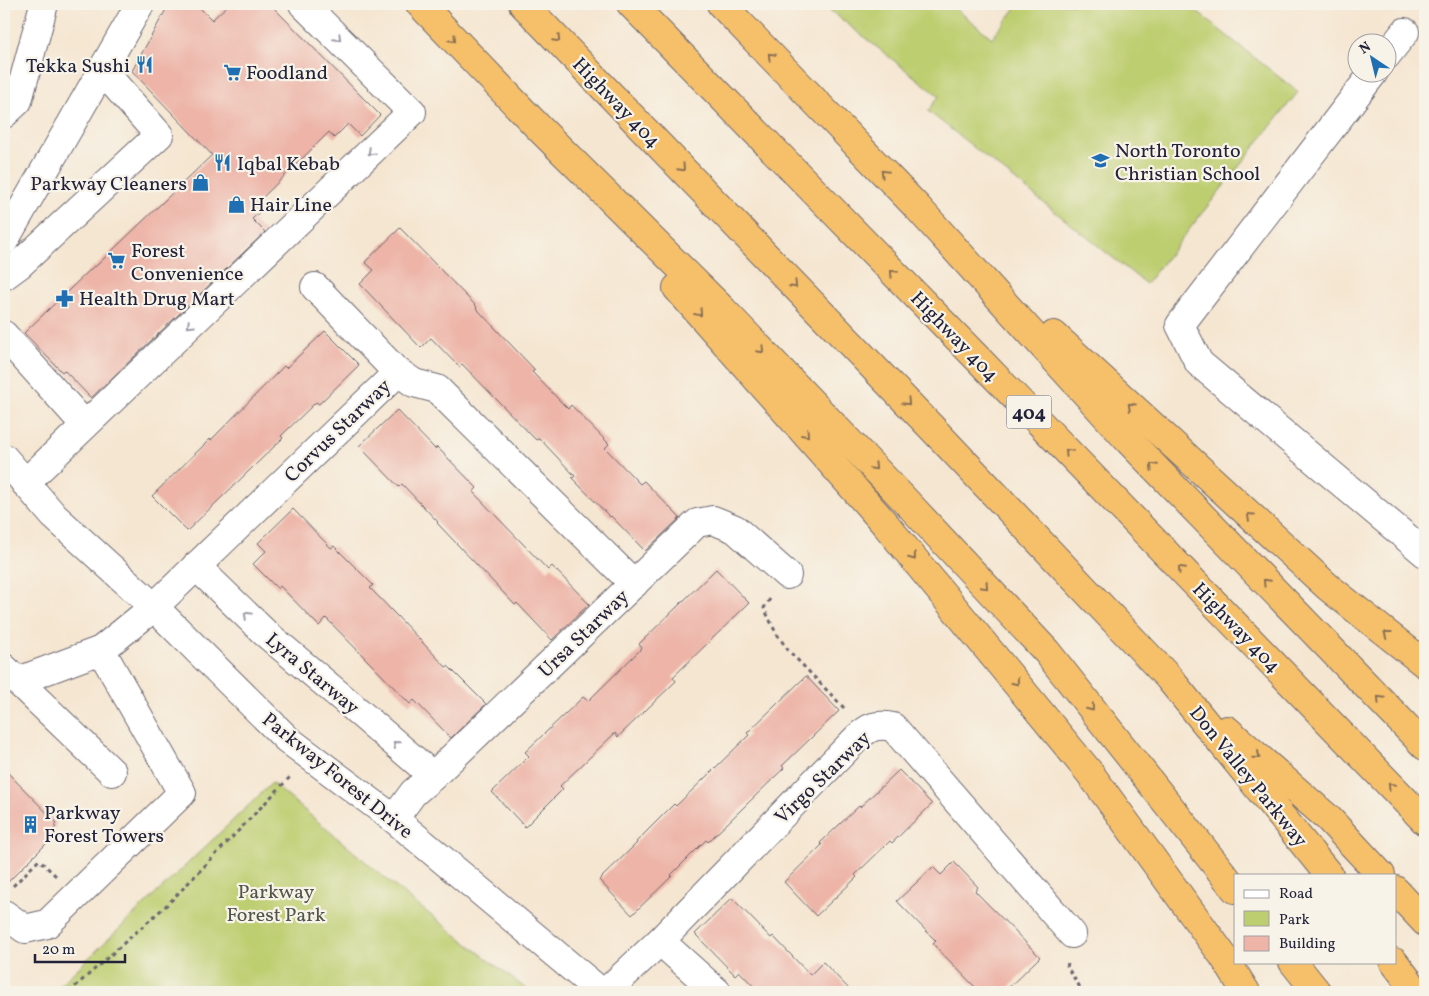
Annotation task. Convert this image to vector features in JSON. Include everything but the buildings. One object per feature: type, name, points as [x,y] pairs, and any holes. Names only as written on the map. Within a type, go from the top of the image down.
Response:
[{"type":"highway","points":[[420,4],[541,130],[723,310],[1047,652],[1234,889]]},
{"type":"highway","name":"Highway 404","points":[[523,4],[931,427],[1168,677]]},
{"type":"highway","name":"Highway 404","points":[[631,4],[1425,821]]},
{"type":"highway","name":"404","points":[[721,4],[918,208],[1129,441],[1425,746]]},
{"type":"highway","points":[[541,130],[710,326],[886,524],[1090,772],[1224,957],[1246,992]]},
{"type":"highway","points":[[918,208],[1212,482],[1321,580],[1425,664]]},
{"type":"highway","points":[[1168,677],[1328,818],[1380,874]]},
{"type":"highway","name":"Don Valley Parkway","points":[[1168,677],[1328,874]]},
{"type":"highway","points":[[1396,891],[1425,922]]},
{"type":"highway","points":[[1287,964],[1304,992]]},
{"type":"highway","points":[[1295,964],[1316,992]]},
{"type":"highway","points":[[1395,964],[1416,992]]},
{"type":"street","points":[[4,114],[18,101],[44,4]]},
{"type":"street","points":[[4,241],[140,4]]},
{"type":"street","points":[[11,471],[85,425],[412,112],[303,4]]},
{"type":"street","points":[[1396,43],[1405,32]]},
{"type":"street","points":[[4,276],[19,265],[159,135],[102,70]]},
{"type":"street","points":[[1366,82],[1180,325],[1199,363],[1425,553]]},
{"type":"street","points":[[315,287],[398,372]]},
{"type":"street","points":[[4,335],[85,425]]},
{"type":"street","name":"Corvus Starway","points":[[11,674],[101,650],[154,607],[398,372],[414,382],[437,389],[634,584]]},
{"type":"street","name":"Parkway Forest Drive","points":[[11,471],[54,516],[154,607],[287,739],[394,819],[601,992]]},
{"type":"street","name":"Ursa Starway","points":[[394,819],[412,793],[433,776],[697,523],[713,520],[735,529],[787,575]]},
{"type":"street","name":"Lyra Starway","points":[[196,566],[264,632],[433,776]]},
{"type":"street","points":[[7,902],[26,929],[47,924],[182,793],[101,650]]},
{"type":"street","points":[[11,674],[112,772]]},
{"type":"street","name":"Virgo Starway","points":[[606,992],[660,941],[864,731],[878,725],[893,727],[1072,934]]},
{"type":"street","points":[[660,941],[717,992]]},
{"type":"path","points":[[787,575],[764,608],[776,633],[788,650],[852,715]]},
{"type":"path","points":[[69,992],[169,903],[310,756]]},
{"type":"path","points":[[7,902],[39,860],[77,896]]},
{"type":"green space","name":"North Toronto Christian School","points":[[822,4],[950,4],[992,38],[1019,4],[1187,4],[1298,92],[1146,284],[928,111],[939,96]]},
{"type":"green space","name":"Parkway Forest Park","points":[[272,783],[410,899],[530,992],[53,992]]},
{"type":"place","name":"Tekka Sushi","points":[[144,65]]},
{"type":"place","name":"Foodland","points":[[232,72]]},
{"type":"place","name":"North Toronto Christian School","points":[[1101,161]]},
{"type":"place","name":"Iqbal Kebab","points":[[223,163]]},
{"type":"place","name":"Parkway Cleaners","points":[[201,183]]},
{"type":"place","name":"Hair Line","points":[[236,204]]},
{"type":"place","name":"Forest Convenience","points":[[117,261]]},
{"type":"place","name":"Health Drug Mart","points":[[65,298]]},
{"type":"place","name":"Parkway Forest Towers","points":[[30,824]]}]
